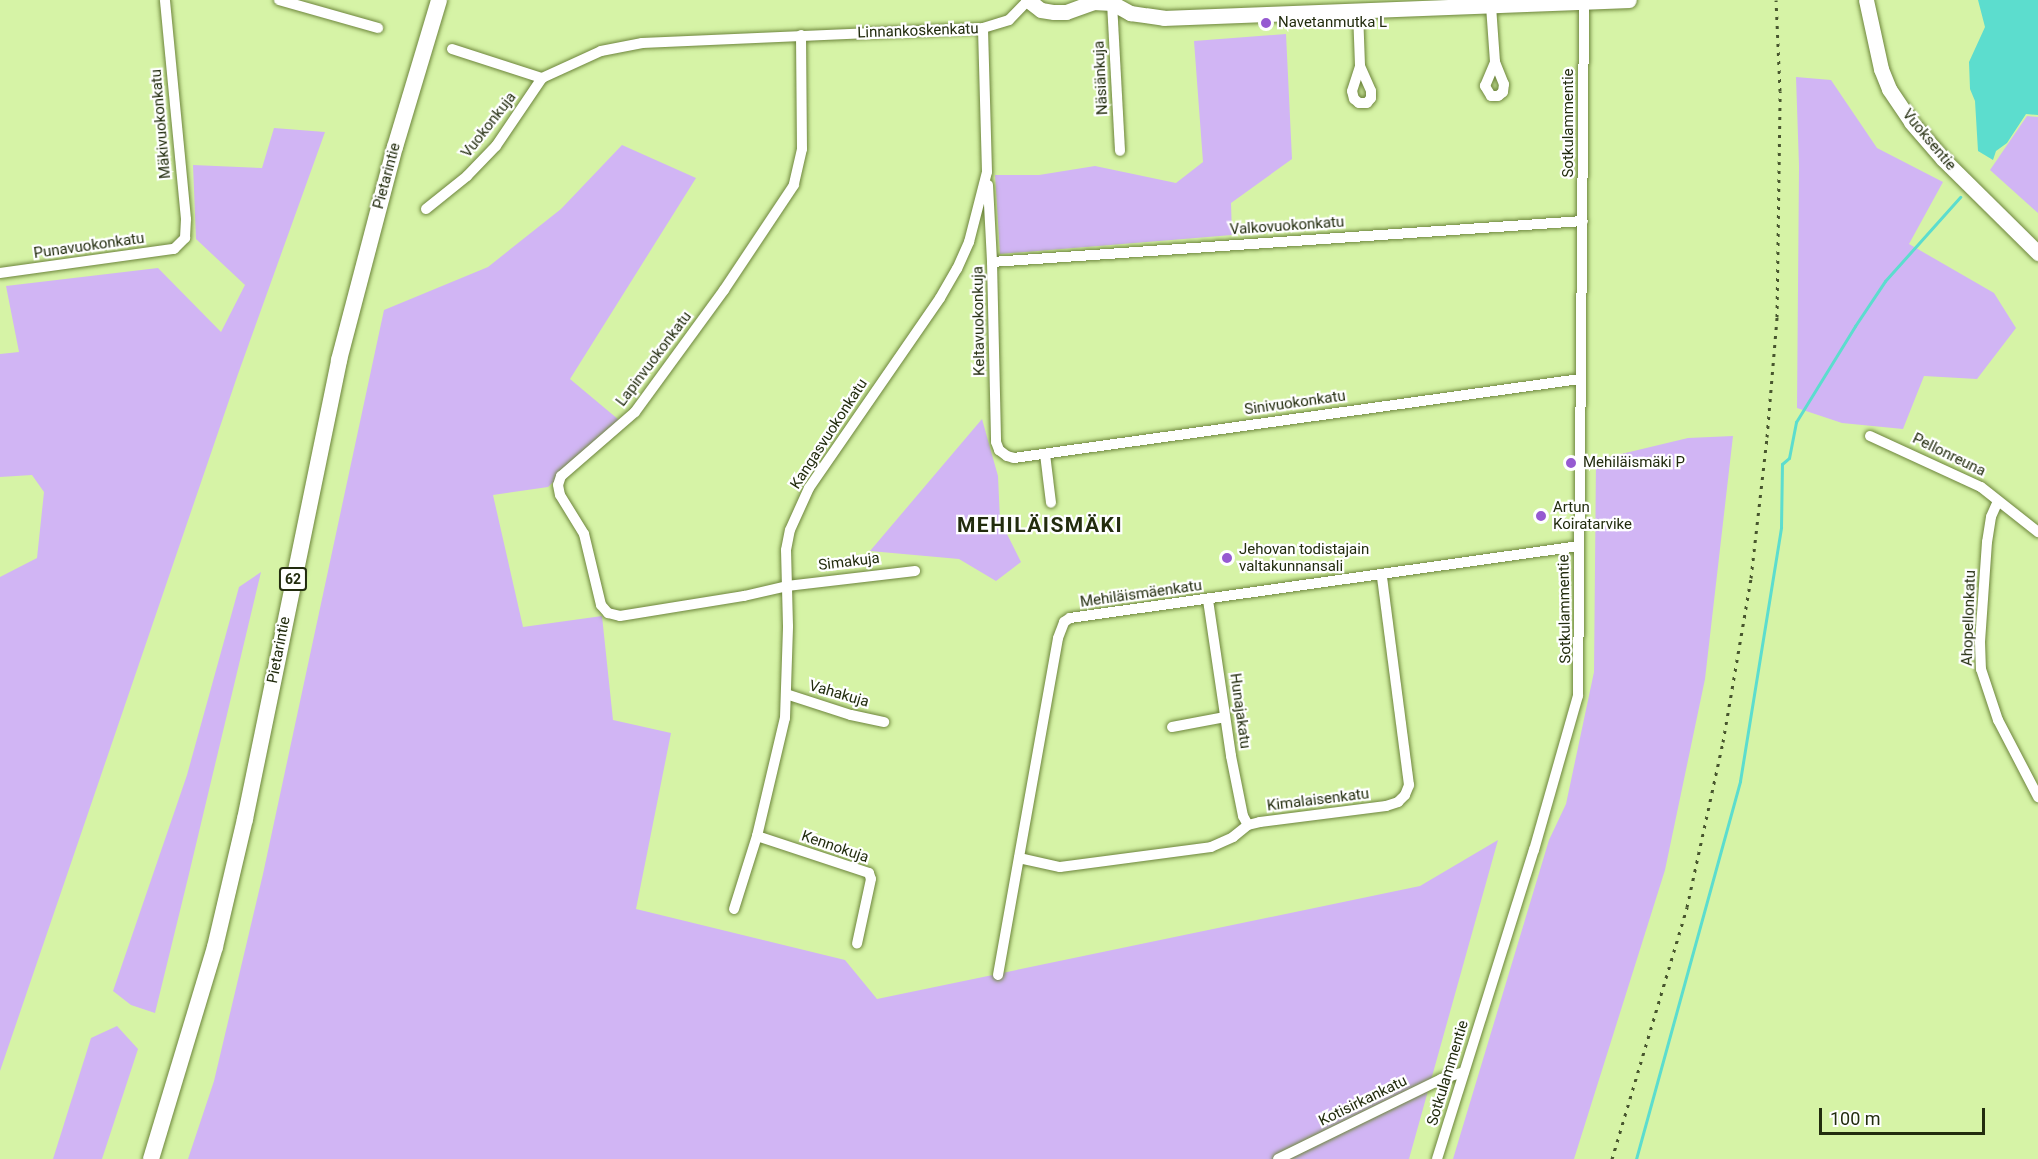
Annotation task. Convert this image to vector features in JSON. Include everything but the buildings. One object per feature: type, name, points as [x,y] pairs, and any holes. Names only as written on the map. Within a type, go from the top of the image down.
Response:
[{"type":"main road","name":"Pietarintie","points":[[151,1159],[215,947],[245,819],[339,360],[395,147],[439,0]]},
{"type":"street","name":"Mäkivuokonkatu","points":[[165,0],[186,219],[185,238],[181,244]]},
{"type":"street","points":[[279,0],[378,28]]},
{"type":"street","name":"Linnankoskenkatu","points":[[542,78],[578,60],[621,46],[673,40],[983,28],[1009,20],[1028,0],[1041,10],[1053,12],[1066,12],[1093,2],[1112,3],[1130,13],[1156,18],[1629,0]]},
{"type":"street","name":"Vuoksentie","points":[[1866,0],[1881,69],[1889,89],[1911,122],[1943,159],[2038,253]]},
{"type":"street","name":"Sotkulammentie","points":[[1437,1159],[1577,703],[1580,675],[1584,2]]},
{"type":"street","name":"Näsiänkuja","points":[[1112,3],[1120,151]]},
{"type":"street","points":[[1491,6],[1495,62]]},
{"type":"street","points":[[1358,11],[1360,66]]},
{"type":"street","name":"Kangasvuokonkatu","points":[[734,909],[757,836],[785,718],[786,550],[790,530],[809,488],[957,269],[977,217],[987,172],[983,28]]},
{"type":"street","name":"Lapinvuokonkatu","points":[[787,586],[674,608],[620,616],[608,613],[601,605],[584,534],[564,505],[558,485],[561,476],[635,412],[717,300],[794,185],[802,149],[801,35]]},
{"type":"street","points":[[452,49],[542,78]]},
{"type":"street","name":"Vuokonkuja","points":[[426,209],[467,176],[496,146],[542,78]]},
{"type":"street","name":"Keltavuokonkuja","points":[[987,172],[992,262],[996,442],[999,450],[1014,458]]},
{"type":"street","name":"Valkovuokonkatu","points":[[992,262],[1584,221]]},
{"type":"street","name":"Punavuokonkatu","points":[[0,273],[174,249],[181,244]]},
{"type":"street","name":"Sinivuokonkatu","points":[[1014,458],[1580,379]]},
{"type":"street","name":"Pellonreuna","points":[[1870,436],[1958,474],[1981,487],[2038,532]]},
{"type":"street","points":[[1045,453],[1051,503]]},
{"type":"street","name":"Ahopellonkatu","points":[[1998,501],[1991,517],[1987,542],[1980,642],[1981,669],[1998,720],[2038,797]]},
{"type":"street","name":"Mehiläismäenkatu","points":[[998,975],[1058,638],[1064,622],[1070,618],[1382,576],[1579,546]]},
{"type":"street","name":"Simakuja","points":[[787,586],[915,571]]},
{"type":"street","name":"Kimalaisenkatu","points":[[1019,858],[1060,867],[1211,847],[1233,837],[1248,825],[1386,806],[1398,802],[1405,795],[1409,785],[1382,576]]},
{"type":"street","name":"Hunajakatu","points":[[1208,600],[1239,800],[1248,825]]},
{"type":"street","name":"Vahakuja","points":[[786,694],[851,715],[884,722]]},
{"type":"street","points":[[1172,727],[1225,717]]},
{"type":"street","name":"Kennokuja","points":[[757,836],[869,873],[871,879],[857,944]]},
{"type":"street","name":"Kotisirkankatu","points":[[1278,1159],[1441,1079],[1464,1072]]},
{"type":"shaded area","points":[[1286,34],[1292,159],[1231,203],[1232,235],[1000,254],[995,175],[1039,175],[1095,166],[1176,183],[1203,162],[1194,41]]},
{"type":"shaded area","points":[[1796,77],[1831,80],[1877,148],[1943,182],[1909,244],[1994,293],[2016,328],[1977,379],[1924,376],[1903,429],[1842,423],[1797,408],[1799,166]]},
{"type":"shaded area","points":[[2027,116],[2038,117],[2038,213],[1990,170]]},
{"type":"shaded area","points":[[274,128],[325,132],[238,374],[0,1071],[0,577],[37,558],[44,492],[32,475],[0,477],[0,354],[19,352],[6,286],[158,268],[221,332],[245,285],[196,239],[193,165],[262,168]]},
{"type":"shaded area","points":[[622,145],[696,178],[570,379],[619,420],[548,487],[493,495],[523,627],[602,616],[613,720],[671,733],[636,909],[845,960],[877,999],[1420,886],[1498,840],[1409,1159],[188,1159],[214,1081],[263,874],[384,310],[488,267],[561,209]]},
{"type":"shaded area","points":[[982,419],[998,476],[1000,520],[1021,562],[996,581],[959,559],[870,551]]},
{"type":"shaded area","points":[[1733,436],[1705,679],[1665,870],[1574,1159],[1453,1159],[1549,840],[1566,804],[1594,672],[1596,460],[1688,438]]},
{"type":"shaded area","points":[[261,572],[155,1013],[131,1005],[113,991],[187,775],[239,587]]},
{"type":"shaded area","points":[[117,1026],[138,1049],[102,1159],[53,1159],[91,1038]]},
{"type":"water","points":[[1978,0],[2038,0],[2038,115],[2026,114],[2007,143],[1996,151],[1993,160],[1978,151],[1975,101],[1970,89],[1969,62],[1985,27]]},
{"type":"waterway","points":[[1636,1159],[1740,781],[1781,527],[1782,464],[1789,458],[1796,422],[1885,281],[1960,197]]},
{"type":"railway","points":[[1612,1159],[1687,907],[1723,742],[1751,578],[1767,437],[1777,317],[1780,91],[1776,0]]},
{"type":"place","name":"Navetanmutka L","points":[[1266,23]]},
{"type":"place","name":"Mehiläismäki P","points":[[1571,463]]},
{"type":"place","name":"Artun Koiratarvike","points":[[1541,516]]},
{"type":"place","name":"Jehovan todistajain valtakunnansali","points":[[1227,558]]},
{"type":"district","name":"MEHILÄISMÄKI","points":[[1040,525]]}]
